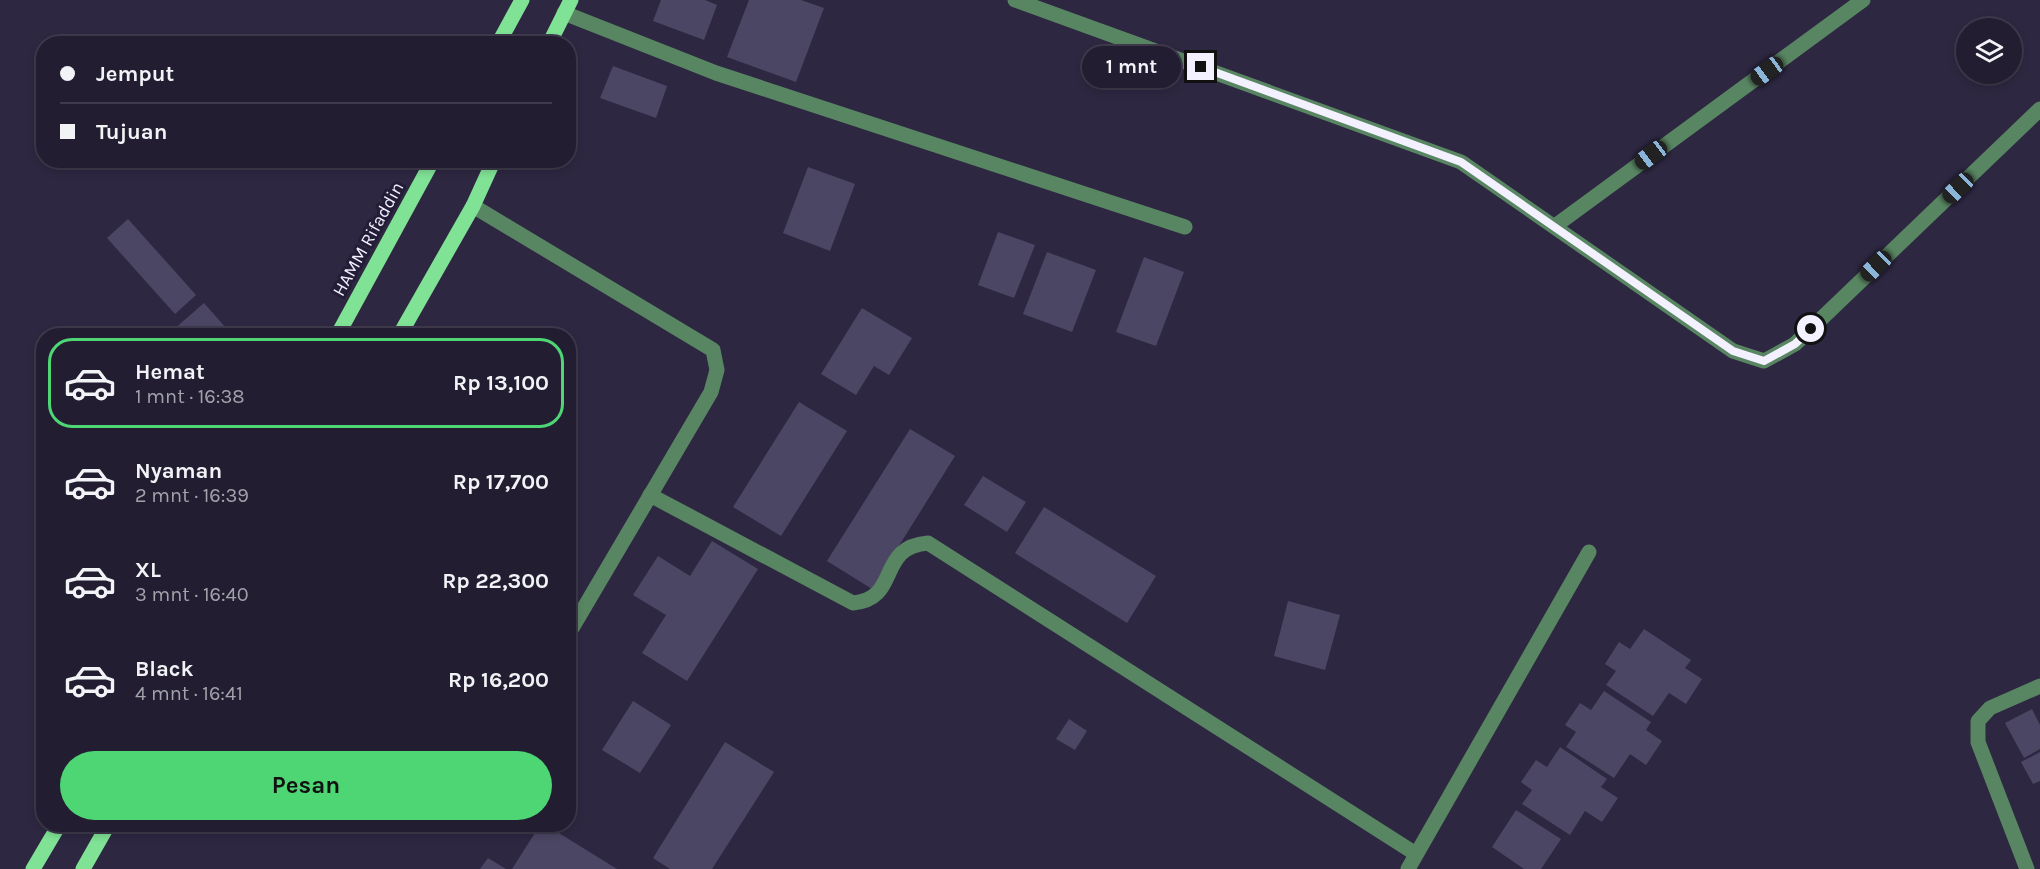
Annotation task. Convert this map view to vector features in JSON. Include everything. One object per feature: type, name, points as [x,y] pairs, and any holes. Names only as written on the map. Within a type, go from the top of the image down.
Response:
[{"type":"main road","points":[[502,36],[522,0]]},
{"type":"main road","points":[[553,36],[568,7]]},
{"type":"main road","name":"HAMM Rifaddin","points":[[341,328],[430,168]]},
{"type":"main road","points":[[404,328],[473,206],[491,168]]},
{"type":"main road","points":[[33,869],[55,832]]},
{"type":"main road","points":[[83,869],[104,832]]},
{"type":"street","points":[[1016,0],[1051,6],[1461,162],[1733,351],[1764,361],[1795,344],[2040,109]]},
{"type":"street","points":[[1555,226],[1863,0]]},
{"type":"street","points":[[568,7],[716,73],[1185,227]]},
{"type":"street","points":[[473,206],[713,350],[717,370],[711,392],[576,621]]},
{"type":"street","points":[[650,495],[853,603],[865,602],[877,595],[900,553],[912,544],[928,543],[1416,854]]},
{"type":"street","points":[[1408,869],[1589,552]]},
{"type":"street","points":[[2027,869],[1978,742],[1978,721],[1990,708],[2040,686]]},
{"type":"building","points":[[661,0],[705,0],[717,5],[704,40],[653,21]]},
{"type":"building","points":[[749,0],[801,0],[824,8],[796,82],[727,57]]},
{"type":"building","points":[[613,66],[667,86],[656,118],[600,98]]},
{"type":"building","points":[[808,167],[855,184],[830,251],[783,233]]},
{"type":"building","points":[[128,219],[196,295],[175,314],[107,238]]},
{"type":"building","points":[[998,232],[1035,245],[1014,298],[978,285]]},
{"type":"building","points":[[1047,252],[1096,270],[1072,332],[1023,314]]},
{"type":"building","points":[[1144,257],[1184,272],[1156,346],[1116,332]]},
{"type":"building","points":[[204,303],[226,328],[175,328]]},
{"type":"building","points":[[862,308],[912,338],[889,375],[874,366],[856,395],[821,374]]},
{"type":"building","points":[[799,402],[847,431],[781,536],[733,507]]},
{"type":"building","points":[[910,429],[955,456],[872,589],[827,561]]},
{"type":"building","points":[[983,476],[1026,502],[1007,532],[964,505]]},
{"type":"building","points":[[1044,507],[1156,576],[1127,623],[1015,553]]},
{"type":"building","points":[[712,541],[758,569],[687,681],[642,653],[666,615],[633,595],[658,556],[690,576]]},
{"type":"building","points":[[1288,601],[1340,615],[1325,670],[1274,656]]},
{"type":"building","points":[[1644,629],[1691,660],[1685,668],[1702,679],[1686,704],[1669,693],[1653,716],[1606,685],[1616,671],[1605,664],[1619,642],[1630,649]]},
{"type":"building","points":[[1604,691],[1651,722],[1646,730],[1662,741],[1646,765],[1630,754],[1614,778],[1566,747],[1576,732],[1565,725],[1580,703],[1591,710]]},
{"type":"building","points":[[633,701],[671,725],[640,773],[602,750]]},
{"type":"building","points":[[2032,709],[2040,725],[2040,749],[2024,758],[2005,723]]},
{"type":"building","points":[[1069,719],[1087,731],[1075,750],[1056,739]]},
{"type":"building","points":[[725,742],[774,772],[712,869],[670,869],[653,858]]},
{"type":"building","points":[[1560,747],[1607,779],[1601,787],[1618,798],[1602,822],[1585,811],[1570,835],[1522,804],[1532,790],[1521,782],[1536,760],[1547,767]]},
{"type":"building","points":[[2040,752],[2040,781],[2033,784],[2021,762]]},
{"type":"building","points":[[1516,810],[1561,839],[1541,869],[1524,869],[1492,847]]},
{"type":"building","points":[[536,832],[557,832],[617,869],[512,869]]},
{"type":"building","points":[[488,858],[506,869],[480,869]]},
{"type":"route","points":[[1201,67],[1461,162],[1733,351],[1764,361],[1795,344],[1811,329]]}]
